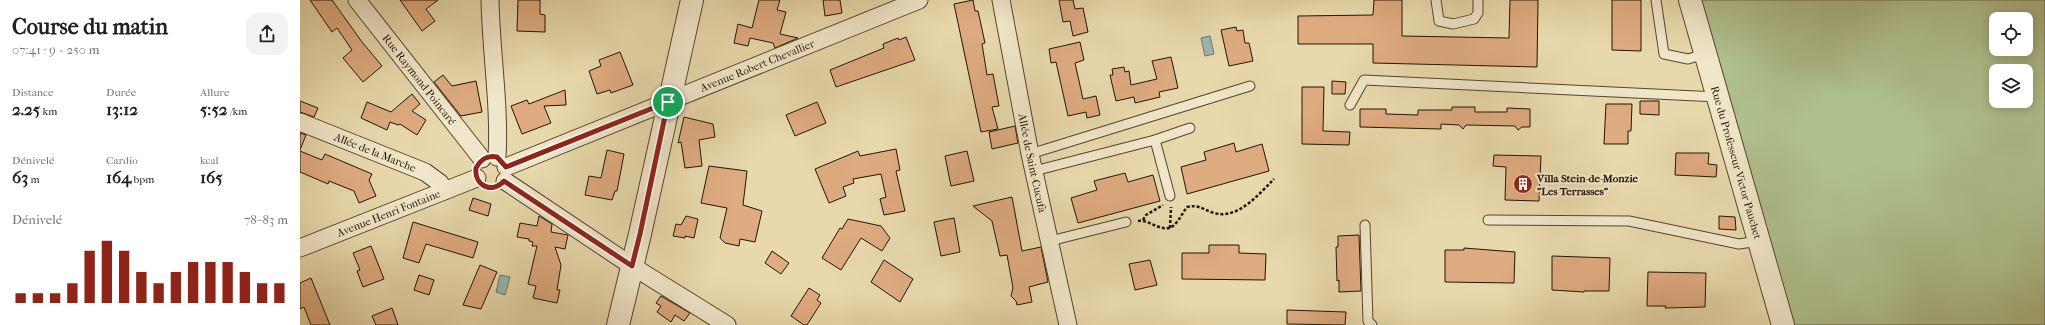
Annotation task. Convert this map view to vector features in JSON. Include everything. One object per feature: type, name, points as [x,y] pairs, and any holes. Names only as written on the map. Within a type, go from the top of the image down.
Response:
[{"type":"street","name":"Rue Raymond Poincaré","points":[[357,0],[492,174],[632,266],[727,325]]},
{"type":"street","points":[[490,0],[490,43],[498,139],[492,174]]},
{"type":"street","points":[[618,325],[640,234],[668,102],[692,0]]},
{"type":"street","name":"Avenue Robert Chevallier","points":[[492,174],[919,0]]},
{"type":"street","name":"Allée de Saint-Cucufa","points":[[1001,0],[1030,154],[1068,325]]},
{"type":"street","name":"Rue du Professeur Victor Pauchet","points":[[1690,0],[1783,325]]},
{"type":"street","name":"Allée de la Marche","points":[[300,122],[425,172],[440,183],[444,190]]},
{"type":"street","name":"Avenue Henri Fontaine","points":[[300,248],[444,190],[492,174]]},
{"type":"lane","points":[[1436,0],[1439,21],[1453,24],[1474,19],[1478,13],[1478,0]]},
{"type":"lane","points":[[1656,0],[1664,54],[1688,58],[1706,54]]},
{"type":"lane","points":[[1350,105],[1364,80],[1718,97]]},
{"type":"lane","points":[[1030,154],[1250,86]]},
{"type":"lane","points":[[1034,171],[1155,140],[1190,128]]},
{"type":"lane","points":[[1155,140],[1169,200]]},
{"type":"lane","points":[[1488,220],[1629,221],[1739,244],[1759,241]]},
{"type":"lane","points":[[1050,241],[1126,222]]},
{"type":"lane","points":[[1365,225],[1368,321],[1372,325]]},
{"type":"path","points":[[1126,222],[1143,220],[1164,229],[1170,228],[1176,224],[1187,207],[1194,205],[1215,214],[1233,213],[1248,204],[1274,179]]},
{"type":"path","points":[[1143,220],[1146,215],[1169,200]]},
{"type":"path","points":[[1169,200],[1170,228]]},
{"type":"green space","points":[[1699,0],[2045,0],[2045,325],[1793,325]]},
{"type":"water","points":[[1210,36],[1214,54],[1205,56],[1201,38]]},
{"type":"water","points":[[500,275],[510,277],[505,295],[496,292]]},
{"type":"building","points":[[310,0],[332,0],[362,42],[382,66],[363,82],[343,58],[352,50],[337,28],[332,32]]},
{"type":"building","points":[[400,0],[438,0],[426,9],[435,21],[422,31]]},
{"type":"building","points":[[518,0],[540,0],[540,14],[545,15],[545,32],[517,31]]},
{"type":"building","points":[[759,0],[780,0],[777,10],[786,12],[780,34],[798,38],[775,48],[773,43],[750,38],[748,46],[734,43],[738,24],[752,28]]},
{"type":"building","points":[[823,0],[840,0],[842,13],[825,16]]},
{"type":"building","points":[[973,0],[975,11],[978,11],[985,43],[982,44],[987,75],[993,74],[999,106],[992,107],[998,129],[981,132],[954,4]]},
{"type":"building","points":[[1059,0],[1073,0],[1075,9],[1083,8],[1088,32],[1073,36],[1070,21],[1063,22]]},
{"type":"building","points":[[1374,0],[1402,0],[1402,36],[1509,38],[1510,0],[1538,0],[1537,67],[1373,63],[1373,44],[1298,44],[1298,16],[1373,15]]},
{"type":"building","points":[[1612,0],[1641,0],[1641,51],[1612,50]]},
{"type":"building","points":[[1236,27],[1237,31],[1243,30],[1245,43],[1249,43],[1253,61],[1229,66],[1221,30]]},
{"type":"building","points":[[906,37],[915,60],[836,87],[830,70],[884,48],[883,44],[898,38],[899,40]]},
{"type":"building","points":[[1080,42],[1084,60],[1075,63],[1083,99],[1096,96],[1100,115],[1087,118],[1086,112],[1068,116],[1056,62],[1051,63],[1049,49]]},
{"type":"building","points":[[620,52],[633,85],[611,93],[610,90],[597,94],[589,71],[601,66],[599,60]]},
{"type":"building","points":[[1171,57],[1178,88],[1159,92],[1160,97],[1135,103],[1134,97],[1116,101],[1110,75],[1113,75],[1112,69],[1124,67],[1125,72],[1129,71],[1131,85],[1157,79],[1152,61]]},
{"type":"building","points":[[443,75],[452,86],[476,81],[482,112],[461,116],[434,82]]},
{"type":"building","points":[[1332,81],[1346,82],[1345,94],[1332,94]]},
{"type":"building","points":[[1302,87],[1324,87],[1323,131],[1350,132],[1349,145],[1302,144]]},
{"type":"building","points":[[565,90],[566,105],[544,106],[551,123],[522,134],[511,106],[527,100],[529,104]]},
{"type":"building","points":[[412,94],[420,104],[412,111],[426,120],[417,135],[400,124],[398,125],[390,122],[387,130],[361,118],[367,102],[391,112]]},
{"type":"building","points":[[300,101],[318,108],[314,117],[300,112]]},
{"type":"building","points":[[1640,101],[1659,101],[1659,115],[1640,114]]},
{"type":"building","points":[[817,102],[826,123],[795,136],[786,115]]},
{"type":"building","points":[[1606,104],[1632,104],[1631,131],[1628,131],[1628,144],[1604,144]]},
{"type":"building","points":[[1452,107],[1475,107],[1475,112],[1507,112],[1507,108],[1530,109],[1530,127],[1522,127],[1518,130],[1515,126],[1466,125],[1463,129],[1459,125],[1441,124],[1441,129],[1360,127],[1360,109],[1386,109],[1386,114],[1418,115],[1418,110],[1452,110]]},
{"type":"building","points":[[684,117],[713,124],[715,137],[699,140],[702,166],[685,168],[681,142],[678,143]]},
{"type":"building","points":[[1015,126],[1018,143],[992,149],[989,132]]},
{"type":"building","points":[[300,133],[306,135],[300,150]]},
{"type":"building","points":[[1234,143],[1236,152],[1262,144],[1269,171],[1187,194],[1181,167],[1206,160],[1204,152]]},
{"type":"building","points":[[896,149],[900,170],[896,171],[905,211],[884,215],[880,199],[886,197],[881,174],[853,179],[854,183],[843,187],[846,196],[829,203],[815,169],[858,151],[860,156]]},
{"type":"building","points":[[607,150],[624,154],[617,191],[615,191],[612,200],[585,195],[589,176],[601,178]]},
{"type":"building","points":[[300,151],[322,160],[325,154],[372,174],[369,180],[376,196],[359,203],[354,191],[329,181],[328,184],[300,172]]},
{"type":"building","points":[[967,151],[974,181],[951,186],[945,156]]},
{"type":"building","points":[[1676,153],[1709,153],[1708,164],[1717,165],[1716,177],[1675,175]]},
{"type":"building","name":"Villa Stein-de-Monzie \"Les Terrasses\"","points":[[1494,155],[1541,156],[1539,201],[1505,200],[1506,167],[1493,166]]},
{"type":"building","points":[[709,166],[747,171],[743,205],[762,211],[755,242],[740,239],[739,246],[725,243],[720,238],[727,208],[701,203]]},
{"type":"building","points":[[1125,173],[1128,182],[1153,175],[1160,201],[1078,223],[1071,198],[1097,190],[1094,181]]},
{"type":"building","points":[[1012,197],[1022,251],[1041,247],[1048,282],[1029,287],[1032,302],[1017,305],[1016,301],[1011,296],[1013,288],[1007,255],[1000,256],[992,221],[973,206]]},
{"type":"building","points":[[473,198],[491,204],[488,216],[469,210]]},
{"type":"building","points":[[539,216],[552,224],[551,232],[568,235],[565,249],[555,247],[561,265],[557,290],[560,290],[557,303],[533,298],[536,286],[528,284],[537,246],[532,246],[533,242],[529,241],[529,239],[517,237],[520,223],[537,226]]},
{"type":"building","points":[[686,216],[698,219],[694,238],[673,236],[676,224],[681,225]]},
{"type":"building","points":[[1719,216],[1735,217],[1736,230],[1719,229]]},
{"type":"building","points":[[954,218],[960,252],[941,256],[934,222]]},
{"type":"building","points":[[848,219],[881,226],[890,238],[882,251],[861,238],[841,270],[822,258],[840,228],[842,229]]},
{"type":"building","points":[[413,222],[478,242],[473,258],[426,244],[419,263],[403,258]]},
{"type":"building","points":[[1359,235],[1361,291],[1339,292],[1339,280],[1337,281],[1336,247],[1338,247],[1338,236]]},
{"type":"building","points":[[1209,245],[1239,245],[1239,253],[1266,254],[1265,280],[1182,279],[1182,253],[1209,253]]},
{"type":"building","points":[[371,246],[384,279],[363,287],[357,271],[360,270],[353,253]]},
{"type":"building","points":[[1464,248],[1515,252],[1514,283],[1445,282],[1445,250],[1464,250]]},
{"type":"building","points":[[772,251],[789,263],[781,274],[765,263]]},
{"type":"building","points":[[1552,256],[1610,258],[1609,291],[1584,292],[1552,290]]},
{"type":"building","points":[[884,260],[913,279],[900,302],[871,282]]},
{"type":"building","points":[[1150,260],[1157,285],[1135,290],[1129,264]]},
{"type":"building","points":[[480,265],[497,272],[481,309],[463,305]]},
{"type":"building","points":[[1648,272],[1706,273],[1705,307],[1665,308],[1666,306],[1647,306]]},
{"type":"building","points":[[419,275],[434,280],[429,295],[414,290]]},
{"type":"building","points":[[311,278],[330,325],[311,325],[304,307],[300,309],[300,283]]},
{"type":"building","points":[[809,288],[820,295],[817,300],[821,303],[807,325],[804,325],[791,316]]},
{"type":"building","points":[[661,296],[690,313],[684,321],[675,315],[671,322],[657,312],[661,306],[656,303]]},
{"type":"building","points":[[392,308],[398,325],[376,325],[372,316]]},
{"type":"building","points":[[1287,310],[1346,312],[1345,325],[1287,324]]},
{"type":"place","name":"Villa Stein-de-Monzie \"Les Terrasses\"","points":[[1523,184]]},
{"type":"route","points":[[668,102],[632,266],[504,181],[497,187],[488,188],[483,186],[477,178],[476,168],[478,163],[487,157],[497,157],[506,167],[668,102]]}]
